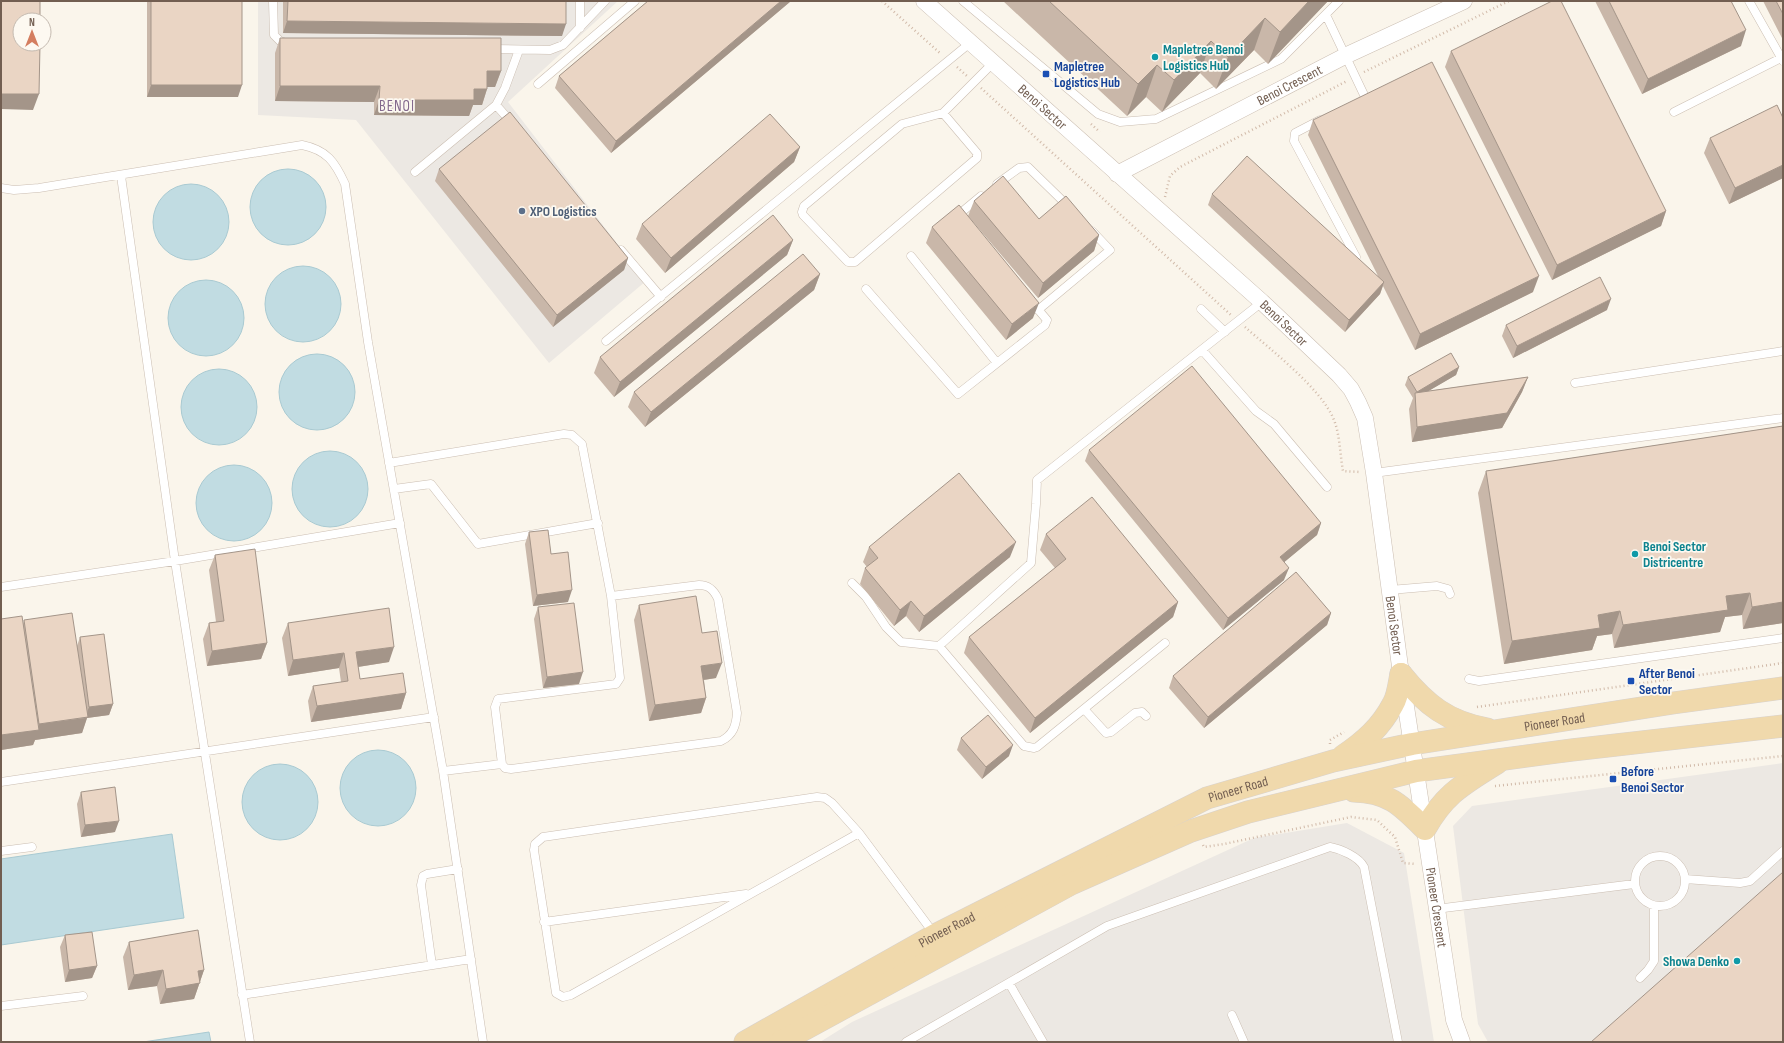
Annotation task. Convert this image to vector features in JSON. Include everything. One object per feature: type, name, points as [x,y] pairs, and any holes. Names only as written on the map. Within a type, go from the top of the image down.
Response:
[{"type":"main road","points":[[1401,674],[1430,706],[1468,726],[1498,731]]},
{"type":"main road","points":[[1333,761],[1362,744],[1376,730],[1394,704],[1401,674]]},
{"type":"main road","name":"Pioneer Road","points":[[745,1042],[945,941],[1207,798],[1333,761],[1412,744],[1673,703],[1783,688]]},
{"type":"main road","name":"Pioneer Road","points":[[781,1042],[945,941],[1191,830],[1248,812],[1416,771],[1783,726]]},
{"type":"main road","points":[[1325,793],[1371,791],[1388,796],[1408,812],[1425,829],[1441,803],[1454,791],[1504,760]]},
{"type":"street","name":"Benoi Sector","points":[[924,1],[1262,302],[1351,389],[1365,418],[1416,771]]},
{"type":"street","name":"Benoi Crescent","points":[[1117,174],[1346,56],[1464,1]]},
{"type":"street","name":"Pioneer Crescent","points":[[1416,771],[1454,1020],[1462,1042]]},
{"type":"lane","points":[[273,1],[274,35],[280,41],[297,44]]},
{"type":"lane","points":[[580,1],[580,28]]},
{"type":"lane","points":[[479,49],[550,50],[562,45],[605,1]]},
{"type":"lane","points":[[538,84],[636,1]]},
{"type":"lane","points":[[963,1],[1098,114],[1120,122],[1156,120],[1281,59],[1339,1]]},
{"type":"lane","points":[[1674,112],[1782,60],[1749,1]]},
{"type":"lane","points":[[1326,15],[1365,98]]},
{"type":"lane","points":[[606,341],[970,43]]},
{"type":"lane","points":[[415,172],[496,105],[505,88],[518,50]]},
{"type":"lane","points":[[943,113],[977,153],[977,158],[855,262],[848,262],[803,215],[802,212],[804,206],[902,124],[943,113],[993,63]]},
{"type":"lane","points":[[496,105],[517,129]]},
{"type":"lane","points":[[1325,117],[1299,130],[1293,137],[1356,257]]},
{"type":"lane","points":[[1,188],[14,190],[39,188],[121,176],[302,145],[317,148],[335,164],[345,184],[368,342],[443,771],[483,1042]]},
{"type":"lane","points":[[961,221],[956,215],[1023,166],[1032,169],[1074,212]]},
{"type":"lane","points":[[121,176],[175,561],[250,1042]]},
{"type":"lane","points":[[1038,310],[1110,250],[1084,223]]},
{"type":"lane","points":[[614,243],[661,297]]},
{"type":"lane","points":[[911,256],[998,362]]},
{"type":"lane","points":[[866,288],[958,394],[1045,325],[1046,320],[1023,292]]},
{"type":"lane","points":[[939,646],[1031,563],[1037,480],[1262,302]]},
{"type":"lane","points":[[1201,309],[1225,332]]},
{"type":"lane","points":[[1202,350],[1256,411],[1274,424],[1327,487]]},
{"type":"lane","points":[[1575,383],[1783,351]]},
{"type":"lane","points":[[1374,473],[1783,418]]},
{"type":"lane","points":[[390,463],[564,434],[572,435],[578,439],[584,451],[611,596],[620,672],[619,681],[616,684],[498,699],[494,707],[502,764],[505,768],[511,769],[721,741],[729,737],[735,730],[738,713],[718,599],[715,592],[705,585],[699,585],[611,596]]},
{"type":"lane","points":[[394,489],[431,484],[478,544],[598,523]]},
{"type":"lane","points":[[1,587],[175,561],[400,523]]},
{"type":"lane","points":[[852,583],[866,596],[886,627],[901,642],[939,646],[1024,746],[1028,748],[1037,747],[1164,643]]},
{"type":"lane","points":[[1390,590],[1437,586],[1448,589],[1450,594]]},
{"type":"lane","points":[[1469,679],[1479,681],[1783,638]]},
{"type":"lane","points":[[1084,709],[1106,733],[1111,732],[1135,713],[1142,712],[1146,716]]},
{"type":"lane","points":[[1,782],[434,717]]},
{"type":"lane","points":[[443,771],[502,764]]},
{"type":"lane","points":[[859,833],[571,995],[563,997],[556,993],[534,850],[535,844],[543,837],[817,797],[825,798],[832,803],[859,833],[945,941]]},
{"type":"lane","points":[[1,850],[32,848]]},
{"type":"lane","points":[[906,1042],[1107,926],[1330,848],[1335,848],[1362,862],[1364,867],[1398,1042]]},
{"type":"lane","points":[[1685,879],[1740,883],[1750,881],[1783,851]]},
{"type":"lane","points":[[1663,856],[1674,860],[1682,868],[1685,879],[1684,888],[1680,897],[1673,904],[1664,907],[1654,907],[1644,902],[1637,894],[1634,884],[1635,873],[1641,863],[1651,857],[1663,856]]},
{"type":"lane","points":[[432,965],[421,885],[422,879],[427,874],[458,869]]},
{"type":"lane","points":[[1436,909],[1634,884]]},
{"type":"lane","points":[[544,922],[751,893]]},
{"type":"lane","points":[[1640,978],[1654,961],[1654,907]]},
{"type":"lane","points":[[242,995],[471,960]]},
{"type":"lane","points":[[1009,983],[1043,1042]]},
{"type":"lane","points":[[1,1006],[83,996]]},
{"type":"lane","points":[[1232,1015],[1244,1042]]},
{"type":"path","points":[[882,1],[974,82],[1313,389],[1327,406],[1334,422],[1343,471],[1374,473]]},
{"type":"path","points":[[1155,207],[1165,197],[1170,176],[1180,167],[1354,76],[1509,1]]},
{"type":"path","points":[[1470,708],[1783,664]]},
{"type":"path","points":[[1333,761],[1330,740],[1348,729]]},
{"type":"path","points":[[1493,786],[1783,756]]},
{"type":"path","points":[[1191,830],[1204,847],[1351,817],[1377,820],[1395,837],[1403,863],[1430,864]]},
{"type":"shaded area","points":[[258,1],[618,1],[508,102],[646,281],[549,363],[356,120],[258,115]]},
{"type":"shaded area","points":[[1783,763],[1783,1042],[1488,1042],[1478,1024],[1453,826],[1472,806]]},
{"type":"shaded area","points":[[1347,823],[1404,853],[1434,1042],[820,1042],[852,1022],[1254,838]]},
{"type":"water","points":[[288,169],[302,172],[315,180],[323,193],[326,207],[323,221],[315,234],[302,242],[288,245],[274,242],[261,234],[253,221],[250,207],[253,193],[261,180],[274,172]]},
{"type":"water","points":[[191,184],[205,187],[218,195],[226,208],[229,222],[226,236],[218,249],[205,257],[191,260],[177,257],[164,249],[156,236],[153,222],[156,208],[164,195],[177,187]]},
{"type":"water","points":[[303,266],[317,269],[330,277],[338,290],[341,304],[338,318],[330,331],[317,339],[303,342],[289,339],[276,331],[268,318],[265,304],[268,290],[276,277],[289,269]]},
{"type":"water","points":[[206,280],[220,283],[233,291],[241,304],[244,318],[241,332],[233,345],[220,353],[206,356],[192,353],[179,345],[171,332],[168,318],[171,304],[179,291],[192,283]]},
{"type":"water","points":[[317,354],[331,357],[344,365],[352,378],[355,392],[352,406],[344,419],[331,427],[317,430],[303,427],[290,419],[282,406],[279,392],[282,378],[290,365],[303,357]]},
{"type":"water","points":[[219,369],[233,372],[246,380],[254,393],[257,407],[254,421],[246,434],[233,442],[219,445],[205,442],[192,434],[184,421],[181,407],[184,393],[192,380],[205,372]]},
{"type":"water","points":[[330,451],[344,454],[357,462],[365,475],[368,489],[365,503],[357,516],[344,524],[330,527],[316,524],[303,516],[295,503],[292,489],[295,475],[303,462],[316,454]]},
{"type":"water","points":[[234,465],[248,468],[261,476],[269,489],[272,503],[269,517],[261,530],[248,538],[234,541],[220,538],[207,530],[199,517],[196,503],[199,489],[207,476],[220,468]]},
{"type":"water","points":[[378,750],[392,753],[405,761],[413,774],[416,788],[413,802],[405,815],[392,823],[378,826],[364,823],[351,815],[343,802],[340,788],[343,774],[351,761],[364,753]]},
{"type":"water","points":[[280,764],[294,767],[307,775],[315,788],[318,802],[315,816],[307,829],[294,837],[280,840],[266,837],[253,829],[245,816],[242,802],[245,788],[253,775],[266,767]]},
{"type":"water","points":[[172,834],[184,918],[1,945],[1,859]]},
{"type":"water","points":[[209,1032],[211,1042],[143,1042]]},
{"type":"building","points":[[1,1],[40,1],[40,12],[12,12],[12,52],[40,52],[39,94],[1,94]]},
{"type":"building","points":[[151,1],[242,1],[242,85],[151,85]]},
{"type":"building","points":[[288,1],[566,1],[566,24],[287,21]]},
{"type":"building","points":[[648,1],[781,1],[616,141],[559,76]]},
{"type":"building","points":[[1049,1],[1309,1],[1280,32],[1265,18],[1228,57],[1211,41],[1174,80],[1157,65],[1138,84]]},
{"type":"building","points":[[1552,1],[1561,1],[1666,211],[1557,265],[1451,51]]},
{"type":"building","points":[[1609,1],[1731,1],[1746,30],[1648,79]]},
{"type":"building","points":[[1776,1],[1783,1],[1783,14]]},
{"type":"building","points":[[280,38],[501,38],[501,71],[487,71],[487,89],[474,89],[474,100],[379,100],[380,86],[280,86]]},
{"type":"building","points":[[1432,62],[1539,276],[1420,334],[1313,120]]},
{"type":"building","points":[[1777,105],[1783,118],[1783,165],[1735,188],[1710,138]]},
{"type":"building","points":[[510,112],[628,258],[557,315],[439,169]]},
{"type":"building","points":[[770,114],[800,147],[671,258],[642,224]]},
{"type":"building","points":[[1247,156],[1384,282],[1349,320],[1212,194]]},
{"type":"building","points":[[1003,176],[1039,219],[1066,196],[1099,235],[1043,283],[974,201]]},
{"type":"building","points":[[959,205],[1039,303],[1012,324],[932,227]]},
{"type":"building","points":[[773,215],[793,240],[620,382],[600,357]]},
{"type":"building","points":[[803,254],[820,274],[651,412],[634,392]]},
{"type":"building","points":[[1600,277],[1611,299],[1517,346],[1506,325]]},
{"type":"building","points":[[1451,353],[1459,367],[1417,392],[1408,377]]},
{"type":"building","points":[[1192,366],[1321,523],[1280,557],[1289,568],[1228,618],[1089,450]]},
{"type":"building","points":[[1528,377],[1507,413],[1417,427],[1415,393]]},
{"type":"building","name":"Benoi Sector Districentre","points":[[1783,426],[1783,602],[1752,607],[1750,593],[1726,596],[1728,610],[1623,625],[1620,611],[1598,615],[1600,628],[1512,641],[1486,471]]},
{"type":"building","points":[[959,473],[1016,542],[924,616],[911,601],[900,610],[865,568],[878,558],[869,547]]},
{"type":"building","points":[[1092,497],[1178,602],[1035,718],[969,637],[1066,559],[1046,534]]},
{"type":"building","points":[[548,530],[551,554],[568,552],[572,590],[537,595],[529,532]]},
{"type":"building","points":[[255,549],[267,643],[212,651],[209,623],[224,621],[215,555]]},
{"type":"building","points":[[1296,572],[1331,613],[1208,717],[1173,676]]},
{"type":"building","points":[[696,596],[702,633],[717,631],[722,663],[701,666],[706,698],[655,705],[639,605]]},
{"type":"building","points":[[574,603],[583,672],[547,677],[538,607]]},
{"type":"building","points":[[389,608],[394,647],[356,652],[360,679],[403,673],[406,693],[317,706],[313,686],[348,681],[344,653],[293,660],[288,623]]},
{"type":"building","points":[[72,613],[88,717],[39,724],[24,620]]},
{"type":"building","points":[[22,616],[39,730],[1,735],[1,619]]},
{"type":"building","points":[[104,634],[113,704],[89,707],[80,637]]},
{"type":"building","points":[[988,715],[1013,745],[986,767],[961,738]]},
{"type":"building","points":[[115,787],[119,821],[85,825],[81,792]]},
{"type":"building","name":"Showa Denko","points":[[1783,872],[1783,1042],[1591,1042]]},
{"type":"building","points":[[198,930],[204,970],[198,971],[200,983],[166,989],[163,970],[134,975],[129,942]]},
{"type":"building","points":[[92,932],[97,966],[69,970],[65,935]]},
{"type":"place","name":"Mapletree Benoi Logistics Hub","points":[[1155,57]]},
{"type":"place","name":"Mapletree Logistics Hub","points":[[1046,74]]},
{"type":"place","name":"XPO Logistics","points":[[522,211]]},
{"type":"place","name":"Benoi Sector Districentre","points":[[1635,554]]},
{"type":"place","name":"After Benoi Sector","points":[[1631,681]]},
{"type":"place","name":"Before Benoi Sector","points":[[1613,779]]},
{"type":"place","name":"Showa Denko","points":[[1737,961]]},
{"type":"district","name":"BENOI","points":[[397,106]]}]
